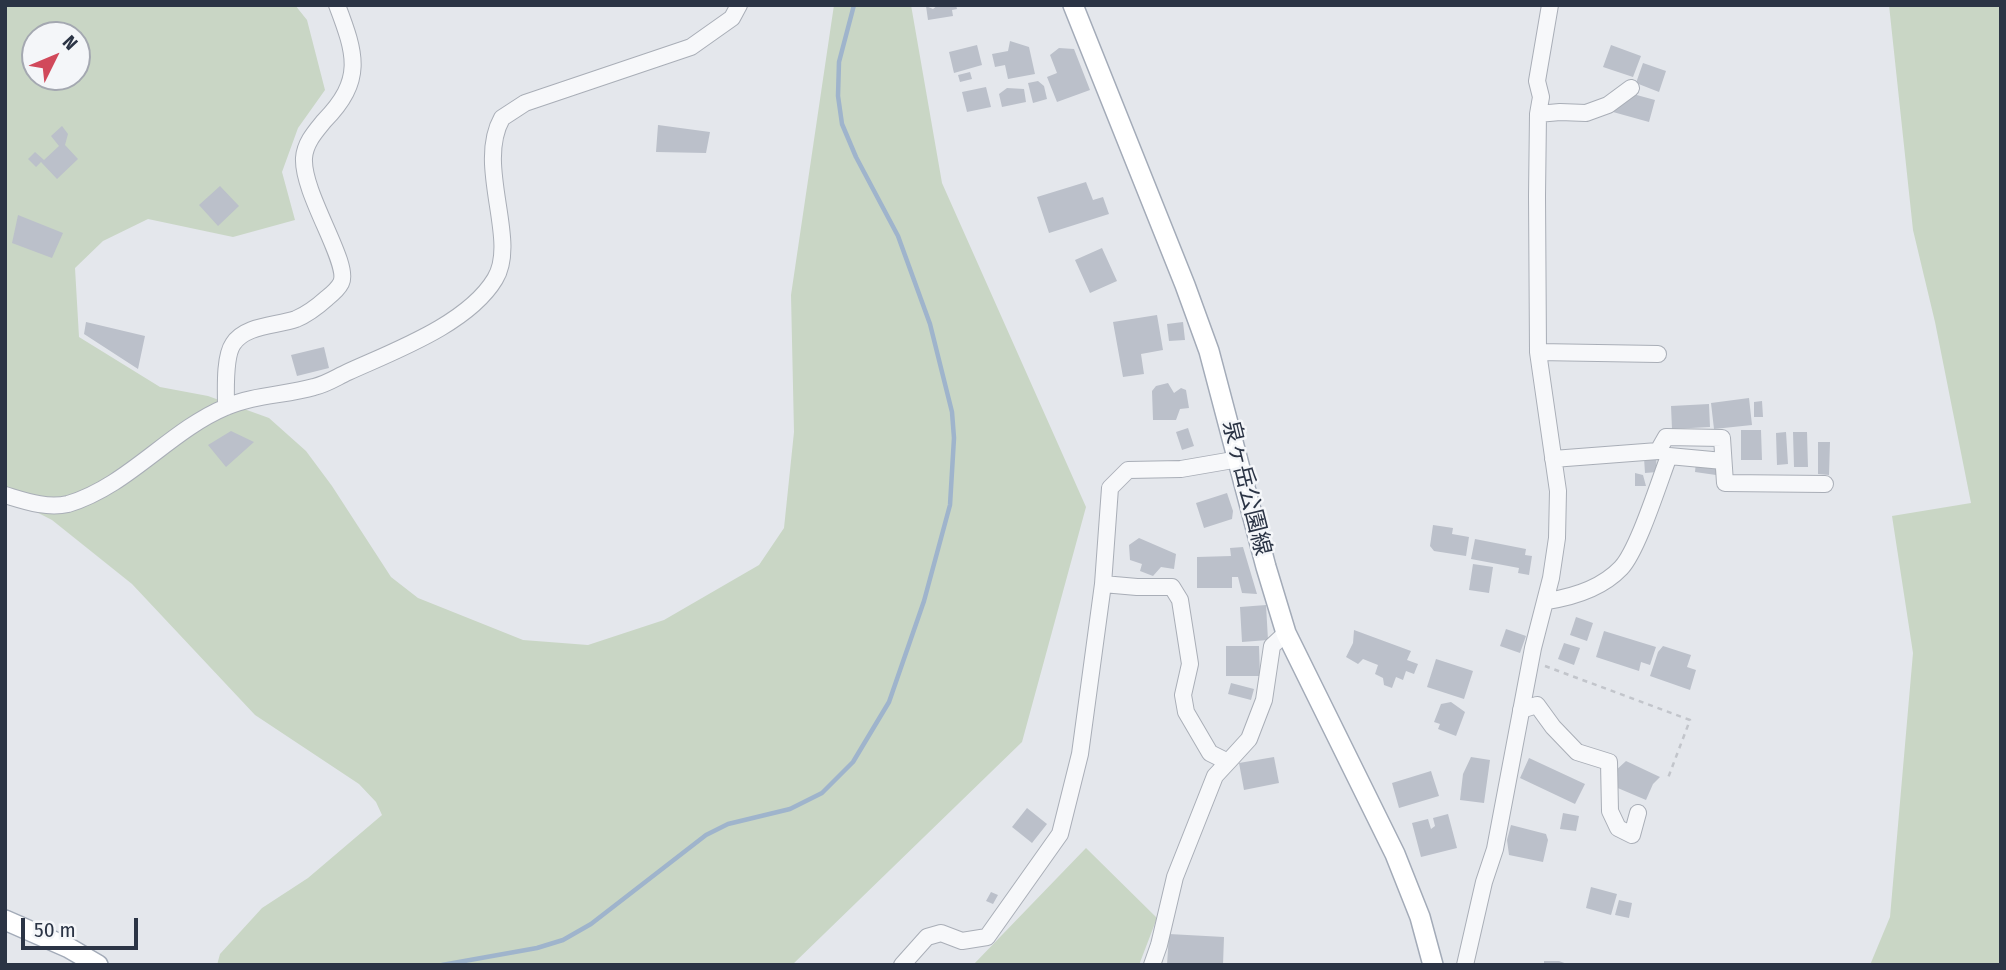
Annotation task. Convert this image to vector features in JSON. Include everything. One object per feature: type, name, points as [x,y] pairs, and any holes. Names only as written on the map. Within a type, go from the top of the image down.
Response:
[{"type":"main road","name":"泉ヶ岳公園線","points":[[1073,5],[1205,337],[1286,632],[1395,854],[1420,917],[1433,965]]},
{"type":"main road","points":[[5,920],[69,948],[98,965]]},
{"type":"street","points":[[226,407],[228,362],[233,344],[249,331],[280,324],[311,311],[337,290],[343,278],[341,263],[307,186],[304,157],[311,138],[344,98],[353,74],[354,60],[337,5]]},
{"type":"street","points":[[5,495],[48,506],[65,505],[78,500],[105,487],[226,407],[330,382],[428,333],[468,308],[496,278],[503,256],[493,173],[494,142],[502,118],[525,103],[691,47],[732,18],[739,5]]},
{"type":"street","points":[[1465,965],[1484,883],[1495,849],[1521,710],[1547,601],[1557,538],[1558,491],[1538,352],[1538,114],[1541,97],[1537,81],[1550,5]]},
{"type":"street","points":[[1538,114],[1560,111],[1587,113],[1608,105],[1631,88]]},
{"type":"street","points":[[1538,352],[1658,354]]},
{"type":"street","points":[[1553,459],[1658,450],[1666,437],[1722,438],[1725,483],[1825,484]]},
{"type":"street","points":[[1547,601],[1565,598],[1599,586],[1622,567],[1636,540],[1669,456],[1723,460]]},
{"type":"street","points":[[902,965],[927,937],[941,933],[962,941],[987,937],[1060,834],[1080,754],[1103,584],[1110,488],[1128,470],[1181,469],[1239,459]]},
{"type":"street","points":[[1103,584],[1172,587],[1180,600],[1190,664],[1183,695],[1186,712],[1210,752],[1228,762]]},
{"type":"street","points":[[1152,965],[1182,857],[1215,776],[1249,739],[1264,700],[1272,646],[1286,632]]},
{"type":"street","points":[[1521,710],[1537,705],[1577,752],[1609,762],[1610,811],[1618,828],[1632,835],[1638,813]]},
{"type":"path","points":[[1532,661],[1690,720],[1668,778]]},
{"type":"green space","points":[[5,5],[295,5],[307,20],[325,90],[298,128],[282,172],[295,220],[233,237],[148,219],[103,241],[75,268],[79,337],[160,387],[208,396],[269,418],[306,451],[391,577],[418,598],[523,640],[588,645],[664,620],[759,565],[784,528],[794,432],[791,295],[834,5],[911,5],[942,183],[1086,507],[1022,742],[792,965],[217,965],[220,954],[262,908],[308,878],[382,815],[376,802],[359,784],[255,715],[132,584],[52,520],[5,496]]},
{"type":"green space","points":[[1889,5],[2001,5],[2001,965],[1870,965],[1890,917],[1913,653],[1892,516],[1971,503],[1935,322],[1913,230]]},
{"type":"green space","points":[[1086,848],[1157,918],[1139,965],[973,965]]},
{"type":"building","points":[[938,5],[956,5],[957,9],[952,10],[953,16],[928,20],[926,6],[933,9]]},
{"type":"building","points":[[1010,41],[1029,47],[1035,74],[1008,79],[1005,65],[995,67],[992,54],[1008,51]]},
{"type":"building","points":[[977,45],[982,65],[954,73],[949,52]]},
{"type":"building","points":[[1611,45],[1641,56],[1633,77],[1603,67]]},
{"type":"building","points":[[1059,48],[1074,49],[1090,90],[1057,102],[1047,77],[1057,73],[1050,55]]},
{"type":"building","points":[[1643,63],[1666,71],[1659,92],[1636,83]]},
{"type":"building","points":[[970,72],[972,79],[960,82],[958,75]]},
{"type":"building","points":[[1038,81],[1044,86],[1047,99],[1033,103],[1028,83]]},
{"type":"building","points":[[986,87],[991,107],[967,112],[962,92]]},
{"type":"building","points":[[1007,88],[1024,89],[1026,102],[1002,107],[999,94]]},
{"type":"building","points":[[1633,94],[1655,100],[1649,122],[1613,112],[1620,102]]},
{"type":"building","points":[[658,125],[710,132],[706,153],[656,152]]},
{"type":"building","points":[[62,126],[68,134],[65,145],[78,159],[57,179],[41,162],[36,167],[28,159],[35,152],[44,160],[59,146],[51,136]]},
{"type":"building","points":[[1086,182],[1093,200],[1103,197],[1109,214],[1049,233],[1037,197]]},
{"type":"building","points":[[220,186],[239,206],[218,226],[199,205]]},
{"type":"building","points":[[18,215],[63,233],[52,258],[12,243]]},
{"type":"building","points":[[1102,248],[1117,281],[1090,293],[1075,260]]},
{"type":"building","points":[[1157,315],[1163,350],[1141,354],[1144,374],[1123,377],[1113,322]]},
{"type":"building","points":[[86,322],[145,336],[138,369],[84,334]]},
{"type":"building","points":[[1183,322],[1185,340],[1169,341],[1167,324]]},
{"type":"building","points":[[324,347],[329,368],[297,376],[291,355]]},
{"type":"building","points":[[1168,383],[1174,393],[1181,388],[1186,390],[1189,408],[1180,409],[1176,420],[1153,420],[1152,391],[1156,386]]},
{"type":"building","points":[[1749,398],[1752,425],[1714,429],[1711,403]]},
{"type":"building","points":[[1762,401],[1763,417],[1754,417],[1754,402]]},
{"type":"building","points":[[1709,404],[1710,427],[1672,429],[1671,406]]},
{"type":"building","points":[[1188,428],[1194,446],[1182,450],[1176,432]]},
{"type":"building","points":[[1741,430],[1761,430],[1762,460],[1741,460]]},
{"type":"building","points":[[231,431],[254,442],[226,467],[208,445]]},
{"type":"building","points":[[1786,432],[1788,464],[1777,465],[1776,433]]},
{"type":"building","points":[[1793,432],[1807,432],[1808,467],[1794,467]]},
{"type":"building","points":[[1818,442],[1830,442],[1829,475],[1818,474]]},
{"type":"building","points":[[1656,457],[1657,472],[1645,473],[1644,458]]},
{"type":"building","points":[[1696,462],[1717,464],[1716,475],[1695,472]]},
{"type":"building","points":[[1635,473],[1643,475],[1646,486],[1635,486]]},
{"type":"building","points":[[1227,493],[1233,511],[1232,519],[1204,528],[1196,503]]},
{"type":"building","points":[[1433,525],[1453,528],[1452,534],[1469,537],[1466,556],[1434,551],[1430,546]]},
{"type":"building","points":[[1139,538],[1176,554],[1174,569],[1161,567],[1153,576],[1140,571],[1142,564],[1130,560],[1129,545]]},
{"type":"building","points":[[1475,539],[1526,549],[1525,555],[1532,556],[1529,575],[1518,573],[1519,568],[1471,559]]},
{"type":"building","points":[[1243,547],[1257,594],[1242,593],[1238,577],[1232,577],[1232,588],[1197,588],[1197,557],[1231,556],[1230,548]]},
{"type":"building","points":[[1473,564],[1493,567],[1489,593],[1469,590]]},
{"type":"building","points":[[1266,605],[1268,640],[1242,642],[1240,607]]},
{"type":"building","points":[[1576,617],[1593,623],[1587,641],[1570,635]]},
{"type":"building","points":[[1506,629],[1526,636],[1520,653],[1500,646]]},
{"type":"building","points":[[1354,630],[1411,651],[1407,660],[1418,664],[1414,674],[1406,671],[1403,680],[1396,677],[1392,688],[1384,685],[1383,678],[1375,674],[1378,665],[1363,659],[1358,664],[1346,657],[1353,643]]},
{"type":"building","points":[[1604,631],[1656,647],[1650,665],[1641,662],[1639,671],[1596,657]]},
{"type":"building","points":[[1564,643],[1580,648],[1574,665],[1558,659]]},
{"type":"building","points":[[1226,646],[1259,646],[1260,676],[1226,676]]},
{"type":"building","points":[[1663,646],[1691,655],[1687,667],[1696,670],[1690,690],[1650,676],[1658,652]]},
{"type":"building","points":[[1436,659],[1473,671],[1464,699],[1427,687]]},
{"type":"building","points":[[1231,683],[1254,689],[1251,700],[1228,694]]},
{"type":"building","points":[[1451,702],[1465,712],[1456,736],[1438,729],[1440,724],[1434,722],[1441,704]]},
{"type":"building","points":[[1274,757],[1279,783],[1244,790],[1239,763]]},
{"type":"building","points":[[1471,757],[1490,760],[1484,803],[1460,800],[1463,774]]},
{"type":"building","points":[[1529,758],[1585,784],[1575,804],[1520,778]]},
{"type":"building","points":[[1626,761],[1660,777],[1653,784],[1646,800],[1613,786],[1614,772]]},
{"type":"building","points":[[1431,771],[1439,796],[1399,808],[1392,783]]},
{"type":"building","points":[[1027,808],[1047,824],[1032,843],[1012,827]]},
{"type":"building","points":[[1563,813],[1579,816],[1576,831],[1560,829]]},
{"type":"building","points":[[1448,814],[1457,848],[1421,857],[1412,823],[1428,819],[1431,829],[1435,826],[1433,818]]},
{"type":"building","points":[[1511,825],[1546,834],[1548,840],[1543,862],[1509,855],[1507,840]]},
{"type":"building","points":[[1591,887],[1617,894],[1611,915],[1586,908]]},
{"type":"building","points":[[991,892],[998,895],[993,904],[986,901]]},
{"type":"building","points":[[1619,900],[1632,903],[1629,918],[1615,915]]},
{"type":"building","points":[[1169,934],[1224,937],[1223,965],[1167,965]]},
{"type":"building","points":[[1544,961],[1559,961],[1570,965],[1544,965]]},
{"type":"waterway","points":[[442,965],[537,948],[563,940],[591,924],[706,835],[728,824],[790,809],[822,793],[853,762],[889,702],[924,601],[950,505],[954,438],[952,412],[930,324],[898,236],[856,157],[842,124],[838,96],[839,62],[854,5]]}]
